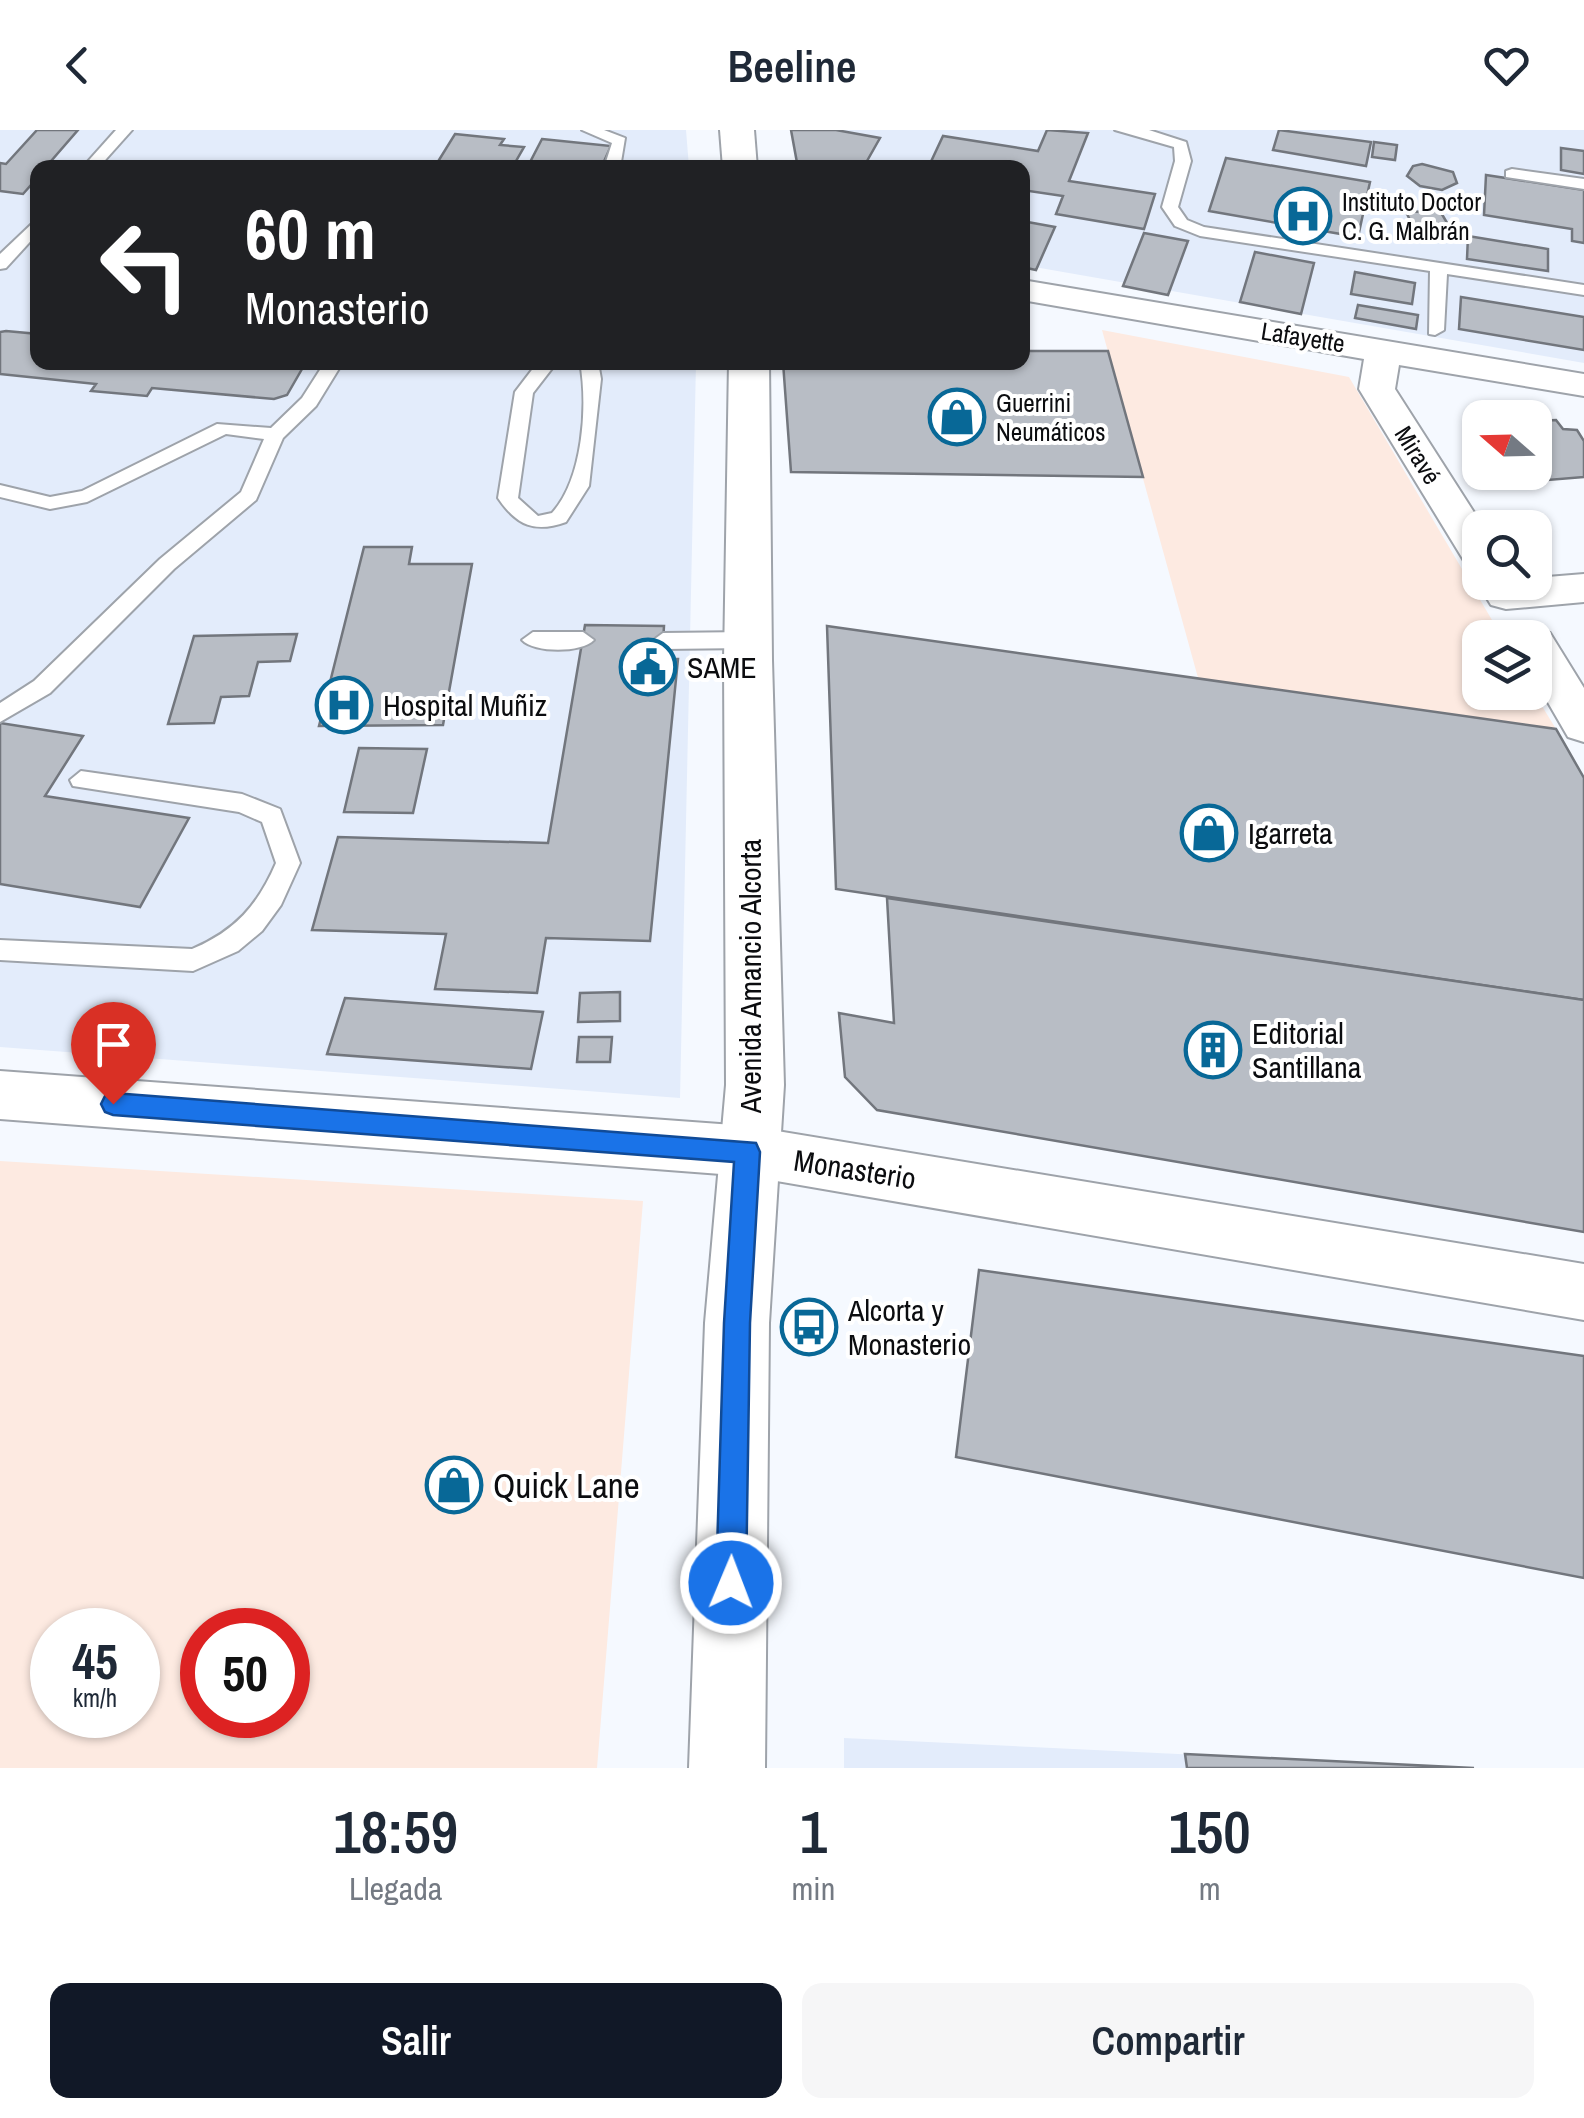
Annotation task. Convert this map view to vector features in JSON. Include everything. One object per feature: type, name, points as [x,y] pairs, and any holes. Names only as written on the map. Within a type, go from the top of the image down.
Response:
[{"type":"main road","points":[[737,130],[739,160]]},
{"type":"main road","name":"Avenida Amancio Alcorta","points":[[727,1768],[737,1323],[755,1086],[748,640],[749,370]]},
{"type":"street","name":"Lafayette","points":[[1030,291],[1584,385]]},
{"type":"street","name":"Miravé","points":[[1384,350],[1377,389],[1462,525]]},
{"type":"street","points":[[1552,588],[1584,588]]},
{"type":"street","points":[[1552,672],[1584,726]]},
{"type":"street","name":"Monasterio","points":[[0,1095],[747,1152],[1584,1292]]},
{"type":"lane","points":[[97,160],[124,130]]},
{"type":"lane","points":[[590,130],[620,141],[614,160]]},
{"type":"lane","points":[[1122,130],[1162,136],[1181,144],[1183,161],[1170,207],[1188,227],[1584,290]]},
{"type":"lane","points":[[1512,174],[1584,184]]},
{"type":"lane","points":[[0,264],[30,232]]},
{"type":"lane","points":[[1435,330],[1439,268]]},
{"type":"lane","points":[[0,714],[42,687],[167,564],[249,496],[274,435],[309,402],[329,370]]},
{"type":"lane","points":[[542,370],[524,392],[508,498],[525,518],[541,524],[560,520],[578,496],[590,370]]},
{"type":"lane","points":[[0,491],[50,503],[87,496],[224,428],[274,435]]},
{"type":"lane","points":[[533,640],[583,640]]},
{"type":"lane","points":[[663,640],[748,640]]},
{"type":"lane","points":[[0,950],[193,960],[222,949],[257,924],[272,905],[288,863],[272,816],[242,803],[81,780]]},
{"type":"shaded area","name":"Hospital Muñiz","points":[[0,130],[686,130],[688,160],[30,160],[30,370],[696,370],[680,1098],[0,1047]]},
{"type":"shaded area","name":"Instituto Doctor C. G. Malbrán","points":[[790,130],[1584,130],[1584,363],[1030,266],[1030,160],[795,160]]},
{"type":"shaded area","points":[[1102,330],[1349,377],[1462,569],[1462,600],[1480,600],[1492,620],[1462,620],[1462,710],[1544,710],[1556,729],[1200,685]]},
{"type":"shaded area","points":[[0,1161],[643,1201],[597,1768],[0,1768]]},
{"type":"shaded area","points":[[844,1738],[1474,1768],[844,1768]]},
{"type":"building","points":[[37,130],[78,130],[52,160],[30,160],[30,186],[23,194],[0,191],[0,163],[6,164]]},
{"type":"building","points":[[791,130],[836,130],[880,138],[868,160],[797,160]]},
{"type":"building","points":[[1047,130],[1088,133],[1069,181],[1155,194],[1144,229],[1056,214],[1063,196],[1030,191],[1030,160],[932,160],[943,136],[1038,151]]},
{"type":"building","points":[[1279,130],[1371,142],[1366,166],[1273,150]]},
{"type":"building","points":[[455,134],[504,139],[500,145],[524,147],[517,160],[439,160]]},
{"type":"building","points":[[542,139],[611,146],[605,160],[531,160]]},
{"type":"building","points":[[1374,142],[1397,145],[1395,160],[1372,157]]},
{"type":"building","points":[[1561,148],[1584,151],[1584,174],[1561,170]]},
{"type":"building","points":[[1226,158],[1370,182],[1358,237],[1209,211]]},
{"type":"building","points":[[1422,164],[1453,172],[1457,183],[1442,190],[1420,186],[1407,176],[1413,166]]},
{"type":"building","points":[[1486,175],[1584,190],[1584,243],[1572,241],[1572,229],[1484,215]]},
{"type":"building","points":[[1440,211],[1449,226],[1414,228],[1406,212]]},
{"type":"building","points":[[1030,222],[1055,227],[1036,270],[1030,269]]},
{"type":"building","points":[[1144,233],[1188,241],[1168,295],[1123,286]]},
{"type":"building","points":[[1468,236],[1548,249],[1548,271],[1467,259]]},
{"type":"building","points":[[1255,252],[1314,263],[1301,314],[1240,302]]},
{"type":"building","points":[[1355,272],[1415,283],[1412,304],[1351,294]]},
{"type":"building","points":[[1461,297],[1584,317],[1584,350],[1459,329]]},
{"type":"building","points":[[1358,305],[1418,315],[1416,329],[1355,318]]},
{"type":"building","points":[[0,332],[30,333],[30,370],[301,370],[287,395],[274,399],[152,388],[147,396],[91,391],[96,384],[0,374]]},
{"type":"building","name":"Guerrini Neumáticos","points":[[1030,351],[1108,351],[1143,477],[791,472],[784,370],[1030,370]]},
{"type":"building","points":[[1552,420],[1563,429],[1577,430],[1584,441],[1584,477],[1552,480]]},
{"type":"building","points":[[364,547],[412,547],[409,564],[472,564],[443,725],[319,726]]},
{"type":"building","points":[[585,625],[664,626],[662,659],[678,659],[650,941],[546,938],[537,993],[435,989],[446,934],[312,930],[338,837],[548,843]]},
{"type":"building","name":"Igarreta","points":[[827,626],[1556,729],[1584,778],[1584,1000],[836,889]]},
{"type":"building","points":[[297,634],[290,661],[258,662],[249,696],[221,697],[214,723],[168,724],[194,636]]},
{"type":"building","points":[[0,723],[83,736],[45,796],[189,818],[140,907],[0,884]]},
{"type":"building","points":[[359,748],[427,749],[413,813],[344,812]]},
{"type":"building","name":"Editorial Santillana","points":[[887,898],[1584,1000],[1584,1232],[877,1110],[845,1077],[839,1013],[894,1023]]},
{"type":"building","points":[[620,992],[620,1021],[578,1022],[580,993]]},
{"type":"building","points":[[345,998],[543,1012],[531,1069],[327,1054]]},
{"type":"building","points":[[579,1037],[612,1037],[610,1062],[577,1062]]},
{"type":"building","points":[[979,1270],[1584,1356],[1584,1578],[956,1457]]},
{"type":"building","points":[[1185,1754],[1474,1768],[1187,1768]]},
{"type":"place","name":"Instituto Doctor C. G. Malbrán","points":[[1303,216]]},
{"type":"place","name":"Guerrini Neumáticos","points":[[957,417]]},
{"type":"place","name":"SAME","points":[[648,667]]},
{"type":"place","name":"Hospital Muñiz","points":[[344,705]]},
{"type":"place","name":"Igarreta","points":[[1209,833]]},
{"type":"place","name":"Editorial Santillana","points":[[1213,1050]]},
{"type":"place","name":"Alcorta y Monasterio","points":[[809,1327]]},
{"type":"place","name":"Quick Lane","points":[[454,1485]]},
{"type":"route","points":[[113,1104],[747,1152],[737,1323],[731,1583]]}]
